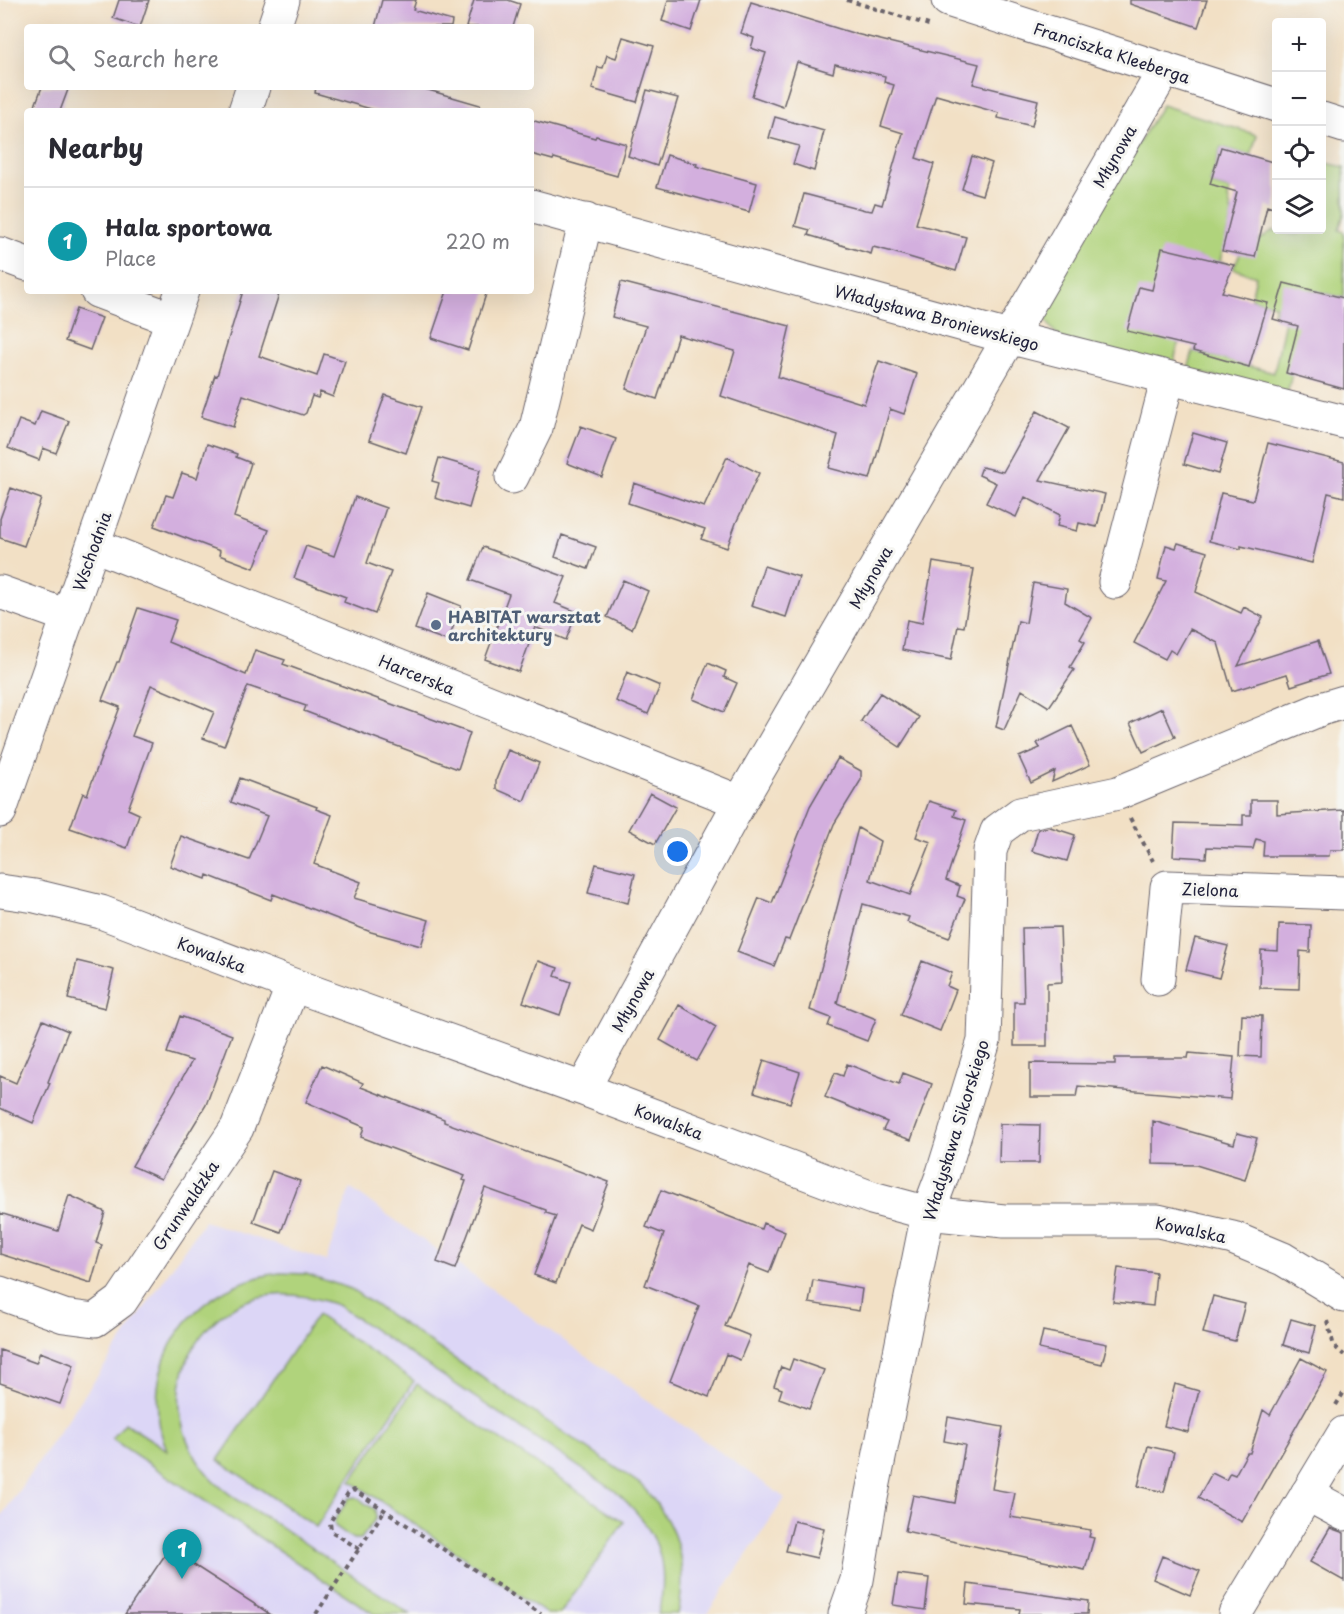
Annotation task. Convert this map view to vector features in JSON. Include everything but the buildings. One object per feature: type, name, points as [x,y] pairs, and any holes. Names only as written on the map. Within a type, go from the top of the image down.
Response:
[{"type":"street","points":[[275,24],[283,0]]},
{"type":"street","name":"Franciszka Kleeberga","points":[[948,0],[1272,104]]},
{"type":"street","name":"Młynowa","points":[[583,1089],[740,802],[1165,69]]},
{"type":"street","points":[[246,108],[252,90]]},
{"type":"street","points":[[1326,120],[1344,126]]},
{"type":"street","name":"Władysława Broniewskiego","points":[[534,207],[1008,338],[1344,422]]},
{"type":"street","points":[[512,477],[536,428],[586,220]]},
{"type":"street","points":[[0,254],[24,263]]},
{"type":"street","points":[[115,294],[177,305]]},
{"type":"street","name":"Wschodnia","points":[[0,812],[177,305]]},
{"type":"street","points":[[1115,582],[1168,378]]},
{"type":"street","name":"Harcerska","points":[[94,545],[740,802]]},
{"type":"street","points":[[0,592],[67,616]]},
{"type":"street","name":"Władysława Sikorskiego","points":[[845,1614],[857,1580],[870,1503],[928,1213],[943,1173],[984,1041],[990,851],[997,831],[1020,814],[1118,793],[1321,709],[1344,702]]},
{"type":"street","name":"Zielona","points":[[1158,979],[1167,887],[1344,894]]},
{"type":"street","name":"Kowalska","points":[[0,891],[35,896],[101,912],[872,1198],[928,1213],[1004,1221],[1158,1221],[1233,1238],[1283,1259],[1335,1305]]},
{"type":"street","name":"Grunwaldzka","points":[[0,1293],[63,1316],[95,1320],[121,1301],[237,1128],[293,985]]},
{"type":"street","points":[[1235,1614],[1344,1432]]},
{"type":"street","points":[[1307,1494],[1344,1514]]},
{"type":"path","points":[[1118,793],[1167,887]]},
{"type":"path","points":[[1335,1305],[1334,1346],[1344,1355]]},
{"type":"path","points":[[359,1549],[331,1531],[330,1522],[348,1493],[354,1490],[541,1614]]},
{"type":"path","points":[[316,1614],[384,1511]]},
{"type":"shaded area","points":[[350,1188],[785,1498],[707,1614],[0,1614],[0,1518],[204,1221],[326,1261]]},
{"type":"green space","points":[[1162,105],[1257,135],[1251,156],[1221,147],[1210,184],[1230,190],[1228,198],[1232,214],[1220,261],[1234,266],[1240,254],[1272,231],[1272,234],[1326,234],[1326,163],[1344,167],[1344,213],[1339,230],[1344,232],[1344,298],[1311,290],[1287,395],[1188,370],[1193,351],[1274,373],[1286,315],[1273,312],[1275,305],[1251,299],[1256,276],[1198,257],[1173,366],[1063,340],[1046,319],[1042,302]]},
{"type":"green space","points":[[280,1273],[306,1274],[351,1289],[640,1484],[663,1513],[677,1544],[682,1577],[678,1614],[658,1614],[663,1577],[657,1545],[641,1517],[615,1491],[337,1305],[321,1300],[290,1295],[259,1297],[230,1309],[217,1319],[201,1336],[189,1355],[182,1376],[181,1418],[187,1439],[197,1459],[211,1478],[226,1491],[410,1614],[374,1614],[112,1439],[125,1423],[167,1450],[161,1431],[157,1398],[161,1371],[170,1346],[185,1324],[204,1305],[226,1290],[252,1279]]},
{"type":"green space","points":[[317,1315],[414,1381],[316,1527],[218,1460]]},
{"type":"green space","points":[[417,1384],[624,1522],[560,1614],[547,1614],[351,1481]]},
{"type":"green space","points":[[356,1497],[375,1510],[376,1518],[361,1539],[353,1539],[335,1526],[334,1521],[349,1498]]},
{"type":"place","name":"HABITAT warsztat architektury","points":[[436,625]]},
{"type":"place","name":"Hala sportowa","points":[[182,1579]]}]
